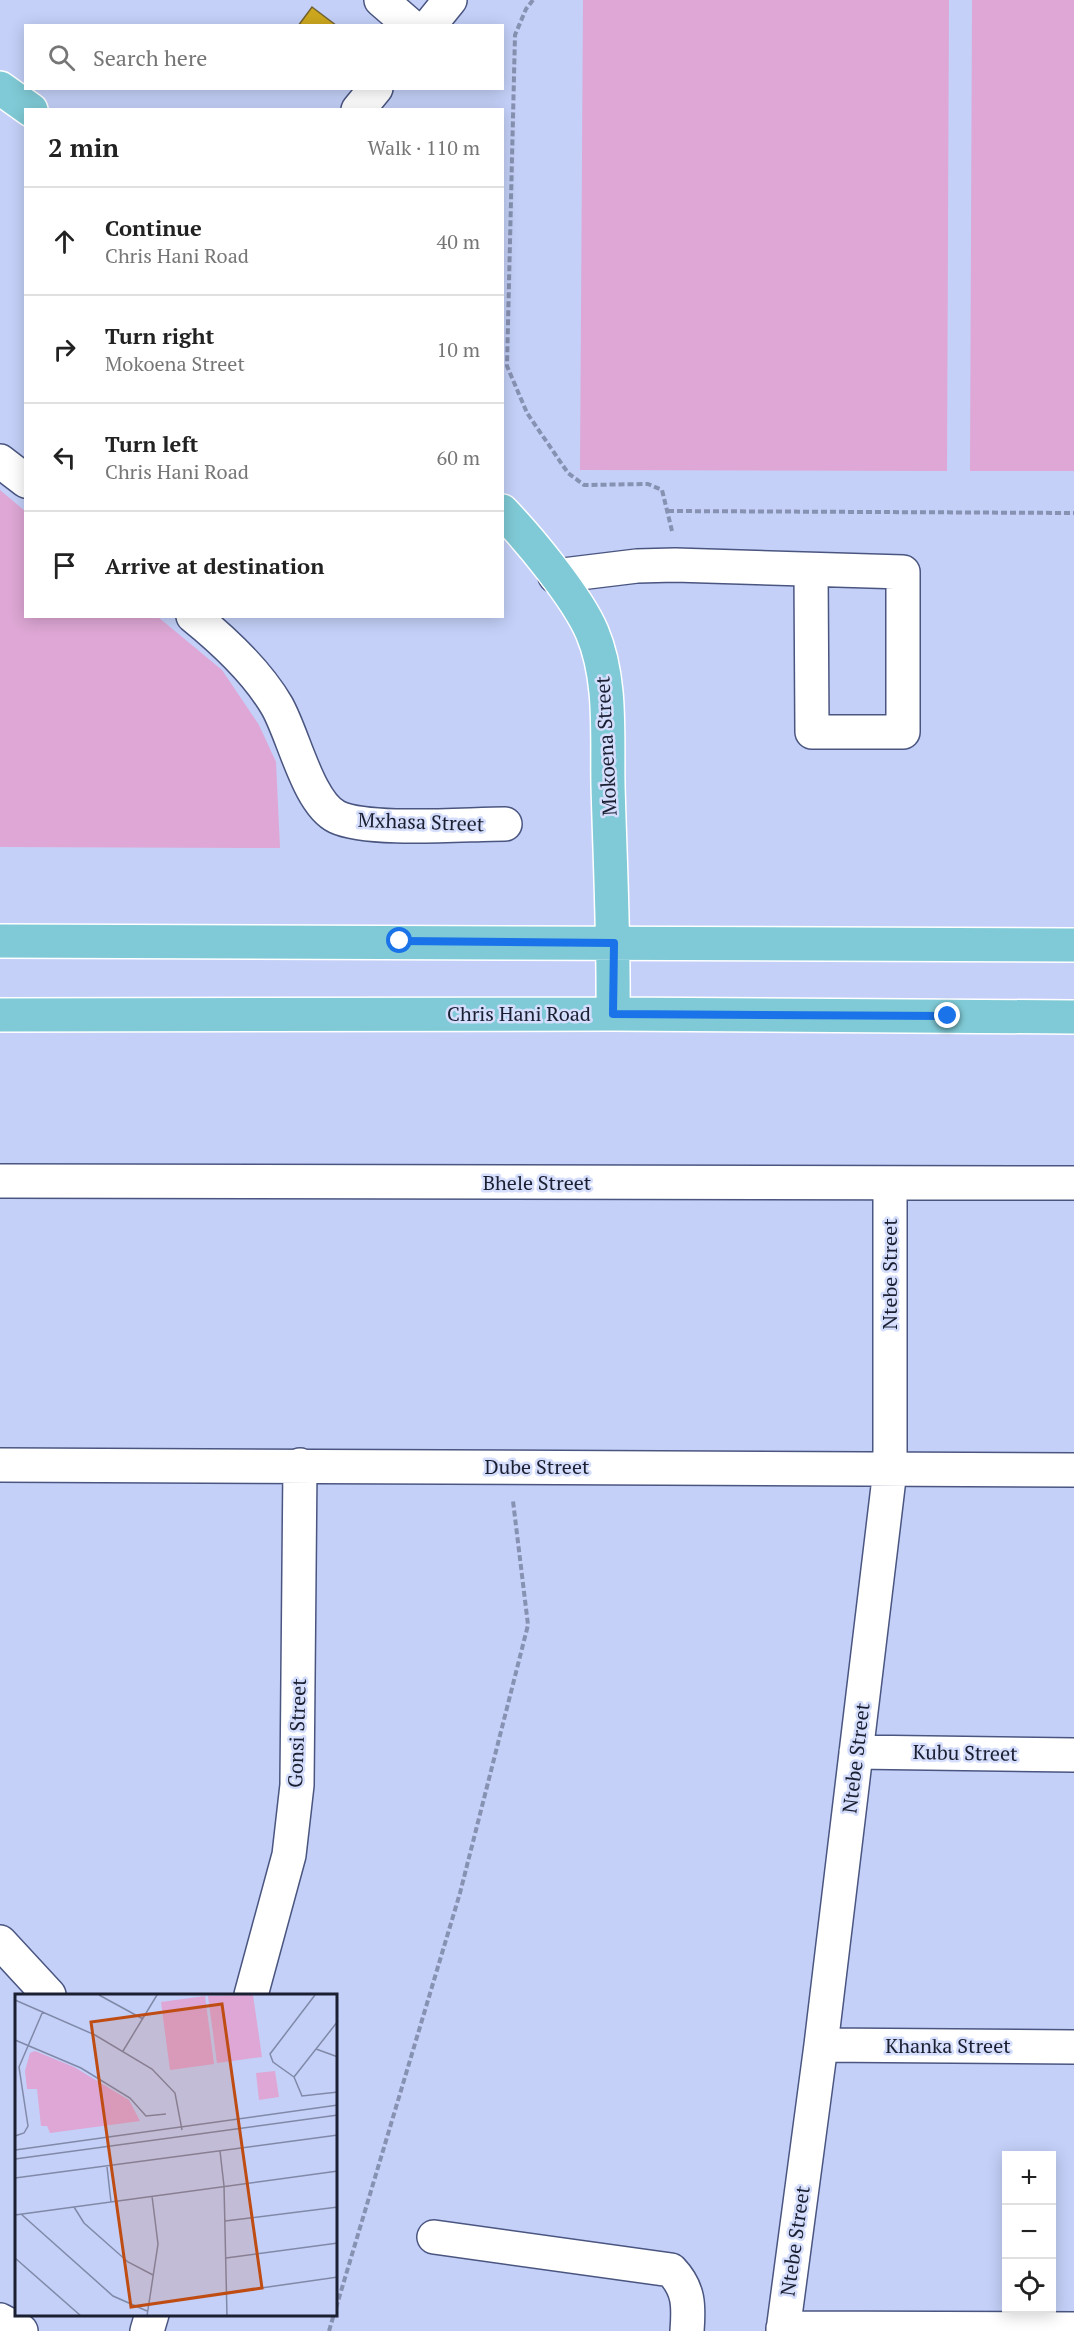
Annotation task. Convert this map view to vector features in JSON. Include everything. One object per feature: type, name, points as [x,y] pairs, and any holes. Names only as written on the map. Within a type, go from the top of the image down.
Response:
[{"type":"main road","points":[[0,88],[28,108]]},
{"type":"main road","name":"Mokoena Street","points":[[504,513],[577,605],[592,632],[604,678],[614,943],[613,1014]]},
{"type":"main road","points":[[0,941],[1074,945]]},
{"type":"main road","name":"Chris Hani Road","points":[[0,1016],[613,1014],[1074,1017]]},
{"type":"street","points":[[381,0],[409,24]]},
{"type":"street","points":[[431,24],[450,0]]},
{"type":"street","points":[[360,108],[374,90]]},
{"type":"street","points":[[0,461],[24,480]]},
{"type":"street","points":[[555,576],[637,566],[675,565],[903,572],[903,732],[812,732],[811,570]]},
{"type":"street","name":"Mxhasa Street","points":[[195,618],[261,683],[277,707],[300,758],[310,788],[322,807],[336,816],[361,824],[505,824]]},
{"type":"street","name":"Bhele Street","points":[[0,1181],[1074,1183]]},
{"type":"street","name":"Ntebe Street","points":[[783,2330],[821,2045],[890,1470],[890,1183]]},
{"type":"street","name":"Dube Street","points":[[0,1465],[1074,1470]]},
{"type":"street","name":"Gonsi Street","points":[[251,1994],[289,1855],[297,1785],[300,1465]]},
{"type":"street","name":"Kubu Street","points":[[856,1752],[1074,1755]]},
{"type":"street","points":[[0,1942],[48,1994]]},
{"type":"street","name":"Khanka Street","points":[[821,2045],[1074,2047]]},
{"type":"street","points":[[434,2237],[671,2270],[683,2283],[689,2301],[687,2331]]},
{"type":"street","points":[[147,2331],[151,2316]]},
{"type":"street","points":[[0,2320],[21,2331]]},
{"type":"street","points":[[783,2330],[1074,2329]]},
{"type":"path","points":[[533,0],[526,9],[515,35],[507,366],[527,413],[568,473],[584,485],[648,484],[662,490],[668,511],[1074,513]]},
{"type":"path","points":[[338,2301],[460,1893],[528,1625],[509,1467]]},
{"type":"path","points":[[329,2331],[333,2316]]},
{"type":"shaded area","points":[[583,0],[949,0],[947,471],[580,470]]},
{"type":"shaded area","points":[[972,0],[1074,0],[1074,471],[970,471]]},
{"type":"shaded area","points":[[0,490],[24,510],[24,618],[159,618],[222,670],[259,725],[276,762],[280,848],[0,847]]},
{"type":"building","points":[[312,7],[334,24],[299,24]]},
{"type":"route","points":[[400,941],[614,943],[613,1014],[948,1016]]}]
